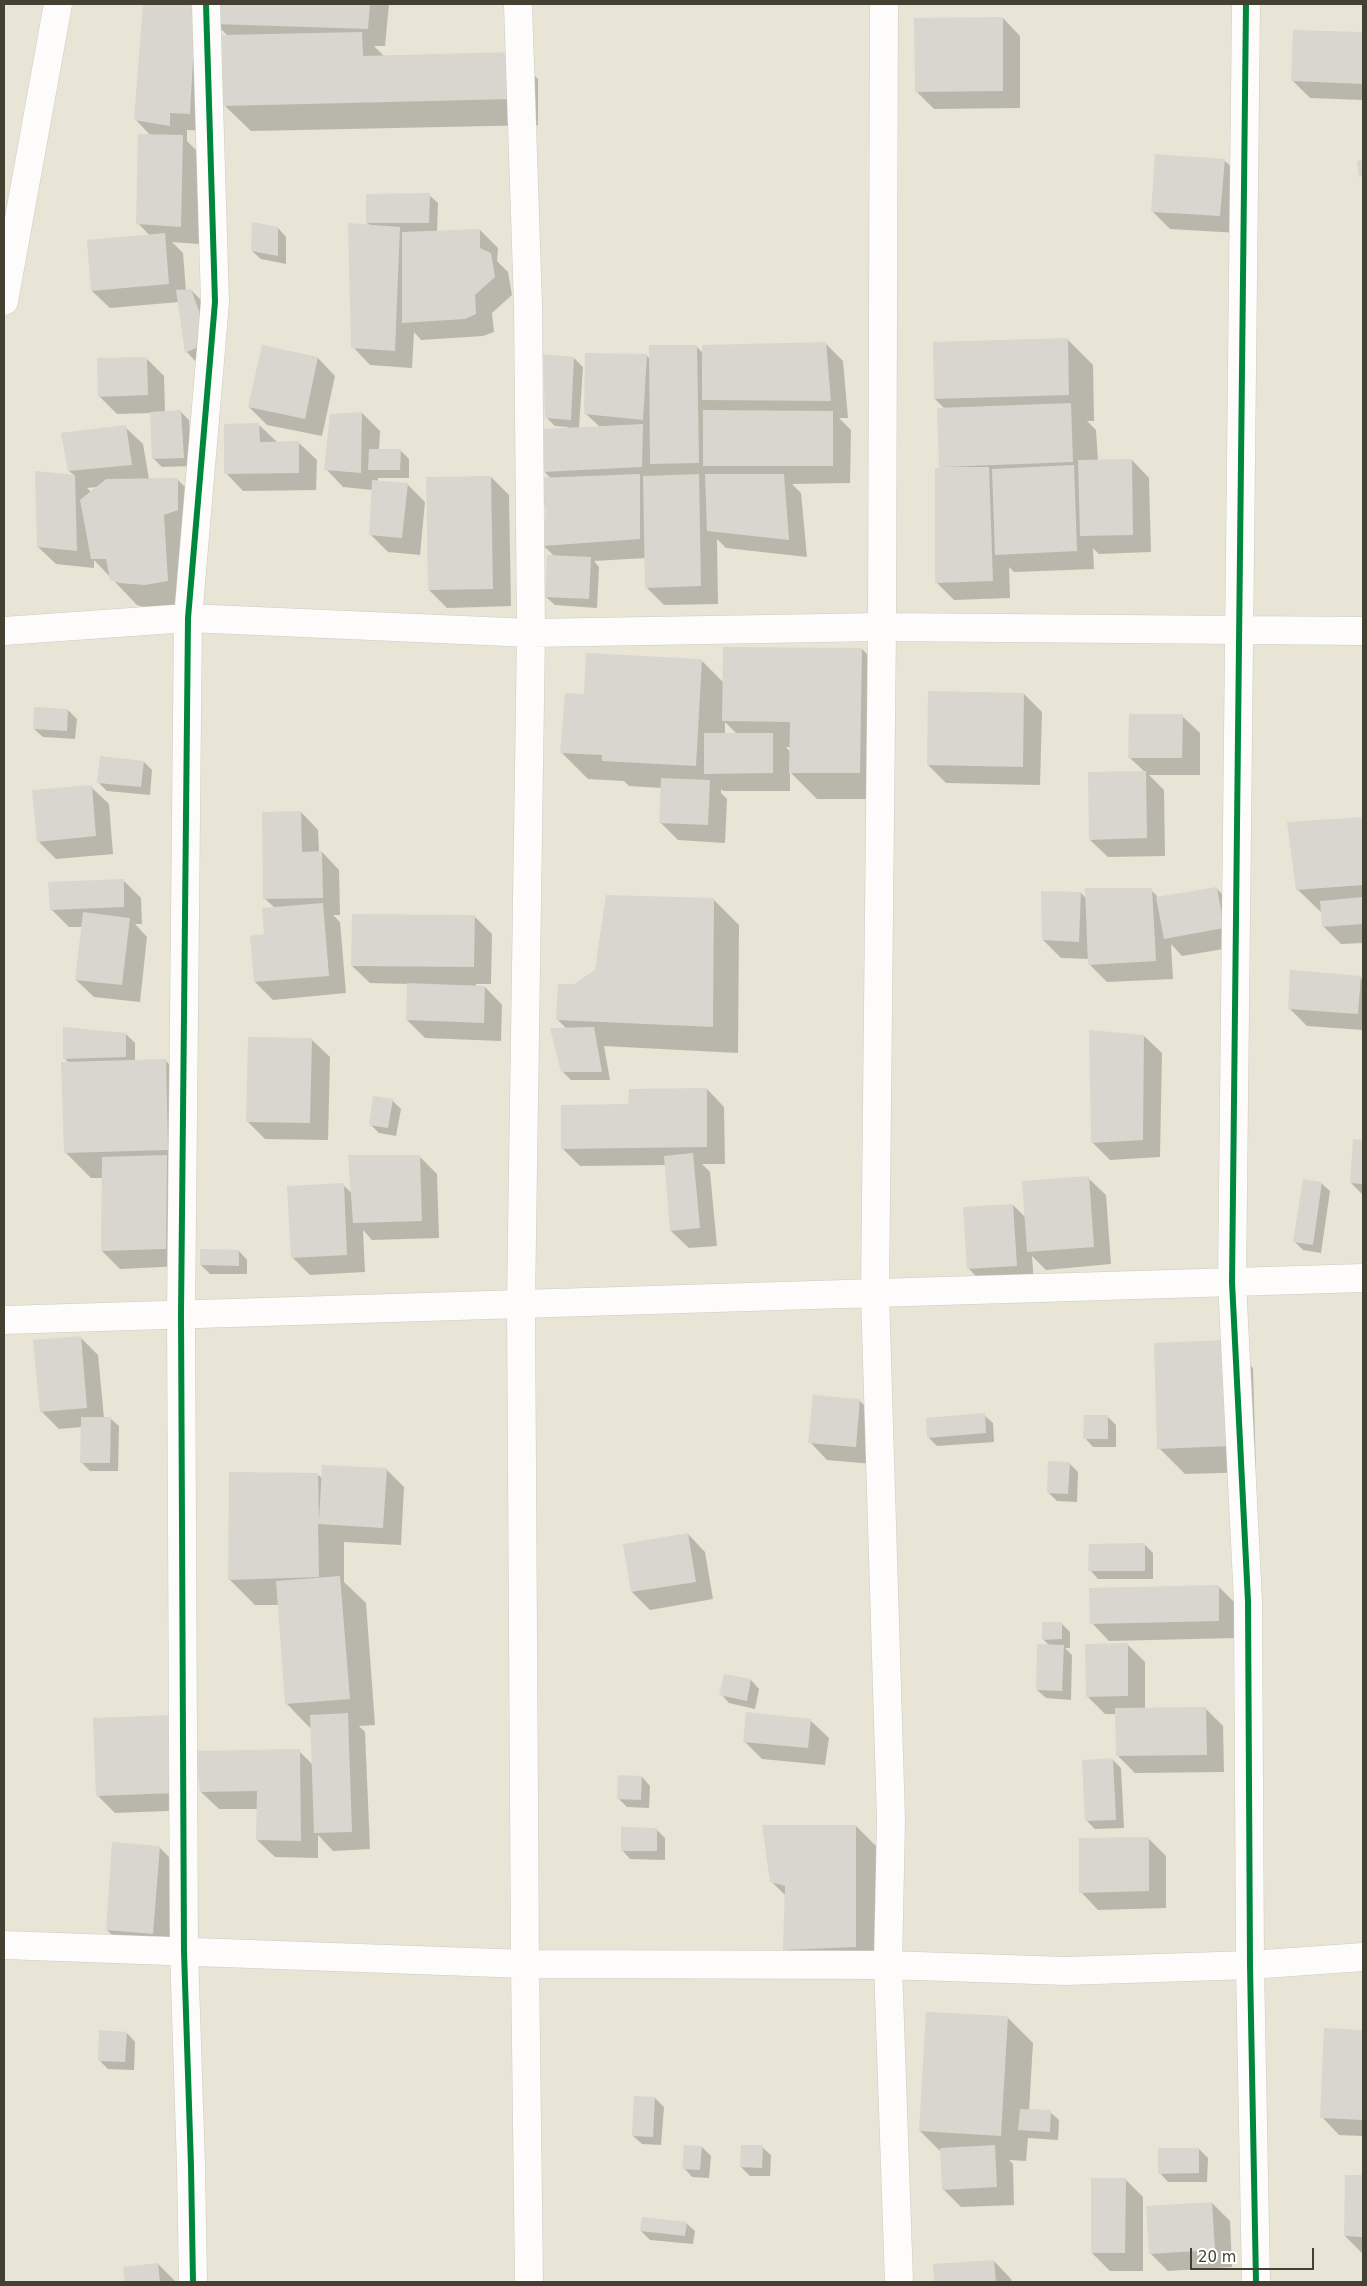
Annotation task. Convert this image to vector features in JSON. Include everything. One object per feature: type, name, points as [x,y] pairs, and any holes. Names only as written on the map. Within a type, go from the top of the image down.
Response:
[{"type":"street","points":[[4,301],[58,4]]},
{"type":"street","points":[[193,2282],[184,1952],[181,1313],[188,618],[215,302],[206,4]]},
{"type":"street","points":[[518,4],[528,305],[530,633],[521,1303],[529,2282]]},
{"type":"street","points":[[884,4],[882,628],[875,1294],[891,1820],[888,1965],[899,2282]]},
{"type":"street","points":[[1246,4],[1232,1282],[1248,1601],[1250,1965],[1256,2282]]},
{"type":"street","points":[[4,631],[188,618],[530,633],[882,628],[1363,631]]},
{"type":"street","points":[[4,1320],[181,1313],[875,1294],[1363,1278]]},
{"type":"street","points":[[4,1945],[525,1964],[888,1965],[1065,1971],[1250,1965],[1363,1957]]},
{"type":"shaded area","points":[[4,4],[1363,4],[1363,2282],[4,2282]]},
{"type":"building","points":[[143,4],[196,4],[190,114],[170,113],[170,126],[134,120]]},
{"type":"building","points":[[217,4],[370,4],[368,29],[215,24]]},
{"type":"building","points":[[1003,17],[1003,91],[915,92],[914,18]]},
{"type":"building","points":[[1293,30],[1363,32],[1363,84],[1291,81]]},
{"type":"building","points":[[362,32],[363,56],[512,52],[513,99],[223,106],[222,35]]},
{"type":"building","points":[[138,134],[183,135],[181,227],[136,224]]},
{"type":"building","points":[[1155,154],[1225,159],[1220,216],[1151,212]]},
{"type":"building","points":[[1363,160],[1363,176],[1359,177],[1357,161]]},
{"type":"building","points":[[430,193],[429,223],[366,223],[366,194]]},
{"type":"building","points":[[252,222],[278,227],[278,256],[251,251]]},
{"type":"building","points":[[348,223],[400,227],[395,351],[351,348]]},
{"type":"building","points":[[480,229],[480,248],[491,253],[495,277],[475,295],[476,314],[465,319],[402,323],[402,232]]},
{"type":"building","points":[[165,233],[169,284],[91,291],[87,240]]},
{"type":"building","points":[[191,289],[201,317],[196,348],[185,353],[176,290]]},
{"type":"building","points":[[1068,338],[1069,395],[934,399],[933,342]]},
{"type":"building","points":[[826,342],[831,401],[702,400],[702,345]]},
{"type":"building","points":[[262,345],[318,357],[305,419],[248,407]]},
{"type":"building","points":[[649,345],[697,345],[699,463],[650,464]]},
{"type":"building","points":[[585,353],[647,354],[643,420],[584,414]]},
{"type":"building","points":[[543,354],[574,357],[571,420],[545,418]]},
{"type":"building","points":[[147,357],[148,395],[98,397],[97,358]]},
{"type":"building","points":[[1071,403],[1073,462],[943,467],[989,467],[993,581],[935,583],[935,468],[939,468],[937,408]]},
{"type":"building","points":[[181,410],[184,458],[152,459],[150,412]]},
{"type":"building","points":[[703,410],[833,411],[833,466],[703,466]]},
{"type":"building","points":[[362,412],[361,473],[324,470],[330,414]]},
{"type":"building","points":[[259,423],[260,442],[299,441],[299,473],[224,474],[224,424]]},
{"type":"building","points":[[643,424],[642,467],[543,472],[541,429]]},
{"type":"building","points":[[126,425],[132,465],[68,471],[61,433]]},
{"type":"building","points":[[369,449],[401,449],[400,470],[368,470]]},
{"type":"building","points":[[1132,459],[1133,535],[1080,536],[1078,460]]},
{"type":"building","points":[[1074,465],[1077,551],[995,555],[992,469]]},
{"type":"building","points":[[35,471],[75,475],[77,551],[37,547]]},
{"type":"building","points":[[640,474],[640,539],[543,546],[546,510],[537,478]]},
{"type":"building","points":[[699,474],[701,586],[645,588],[643,476]]},
{"type":"building","points":[[705,474],[784,474],[789,540],[707,531]]},
{"type":"building","points":[[491,476],[493,589],[428,590],[426,477]]},
{"type":"building","points":[[178,478],[178,510],[164,515],[168,581],[145,585],[119,583],[110,580],[106,559],[91,559],[80,500],[106,479]]},
{"type":"building","points":[[372,480],[408,483],[402,538],[369,535]]},
{"type":"building","points":[[547,555],[591,557],[589,599],[545,597]]},
{"type":"building","points":[[723,647],[862,648],[860,773],[789,773],[790,722],[722,721]]},
{"type":"building","points":[[586,653],[702,659],[696,766],[602,761],[602,755],[560,753],[565,693],[584,694]]},
{"type":"building","points":[[928,691],[1024,693],[1023,767],[927,765]]},
{"type":"building","points":[[34,707],[68,709],[67,731],[33,729]]},
{"type":"building","points":[[1129,714],[1183,714],[1182,758],[1128,758]]},
{"type":"building","points":[[704,733],[773,733],[773,773],[704,774]]},
{"type":"building","points":[[100,756],[144,761],[141,787],[97,783]]},
{"type":"building","points":[[1146,771],[1147,838],[1089,840],[1088,772]]},
{"type":"building","points":[[661,778],[710,780],[708,825],[659,823]]},
{"type":"building","points":[[92,785],[96,836],[37,842],[32,790]]},
{"type":"building","points":[[301,811],[302,852],[322,851],[323,898],[263,899],[262,812]]},
{"type":"building","points":[[1363,817],[1363,885],[1296,890],[1287,822]]},
{"type":"building","points":[[124,879],[124,907],[50,910],[48,882]]},
{"type":"building","points":[[1217,887],[1224,928],[1164,939],[1156,897]]},
{"type":"building","points":[[1085,888],[1152,888],[1156,961],[1088,965]]},
{"type":"building","points":[[1041,891],[1081,892],[1079,942],[1042,940]]},
{"type":"building","points":[[606,895],[714,898],[713,1027],[556,1020],[558,984],[574,984],[595,970]]},
{"type":"building","points":[[1363,897],[1363,924],[1322,927],[1320,901]]},
{"type":"building","points":[[323,903],[329,976],[254,982],[250,936],[264,934],[262,908]]},
{"type":"building","points":[[83,912],[130,918],[122,985],[75,980]]},
{"type":"building","points":[[352,914],[475,915],[474,967],[351,966]]},
{"type":"building","points":[[1290,970],[1361,976],[1358,1014],[1288,1009]]},
{"type":"building","points":[[407,983],[485,986],[484,1023],[406,1020]]},
{"type":"building","points":[[63,1027],[126,1033],[126,1057],[63,1059]]},
{"type":"building","points":[[594,1027],[602,1072],[561,1072],[550,1028]]},
{"type":"building","points":[[1089,1030],[1144,1035],[1143,1140],[1091,1143]]},
{"type":"building","points":[[248,1037],[312,1038],[310,1123],[246,1122]]},
{"type":"building","points":[[166,1059],[168,1150],[64,1153],[61,1062]]},
{"type":"building","points":[[707,1088],[707,1147],[561,1149],[561,1105],[628,1104],[629,1089]]},
{"type":"building","points":[[373,1096],[393,1099],[388,1128],[369,1125]]},
{"type":"building","points":[[1353,1139],[1363,1140],[1363,1184],[1350,1183]]},
{"type":"building","points":[[693,1153],[700,1228],[670,1231],[664,1156]]},
{"type":"building","points":[[167,1155],[166,1249],[101,1251],[102,1157]]},
{"type":"building","points":[[348,1155],[420,1155],[422,1221],[353,1223]]},
{"type":"building","points":[[1089,1176],[1094,1247],[1027,1252],[1022,1181]]},
{"type":"building","points":[[1303,1179],[1322,1182],[1313,1245],[1293,1242]]},
{"type":"building","points":[[344,1183],[347,1255],[291,1258],[287,1186]]},
{"type":"building","points":[[1013,1204],[1017,1266],[967,1269],[963,1207]]},
{"type":"building","points":[[200,1249],[239,1250],[239,1266],[200,1265]]},
{"type":"building","points":[[81,1336],[87,1408],[40,1412],[33,1340]]},
{"type":"building","points":[[1227,1340],[1230,1446],[1157,1449],[1154,1343]]},
{"type":"building","points":[[813,1395],[860,1399],[856,1447],[808,1443]]},
{"type":"building","points":[[985,1413],[986,1433],[927,1438],[926,1418]]},
{"type":"building","points":[[1084,1415],[1108,1415],[1108,1439],[1083,1439]]},
{"type":"building","points":[[81,1417],[111,1417],[110,1463],[80,1463]]},
{"type":"building","points":[[1048,1461],[1070,1462],[1068,1494],[1047,1493]]},
{"type":"building","points":[[322,1465],[387,1468],[383,1528],[318,1524],[319,1577],[228,1580],[229,1472],[318,1473],[319,1522]]},
{"type":"building","points":[[688,1533],[696,1582],[631,1592],[623,1544]]},
{"type":"building","points":[[1145,1543],[1145,1571],[1088,1571],[1089,1544]]},
{"type":"building","points":[[340,1576],[350,1699],[285,1704],[276,1581]]},
{"type":"building","points":[[1219,1585],[1219,1621],[1090,1624],[1089,1588]]},
{"type":"building","points":[[1042,1622],[1062,1622],[1062,1639],[1042,1640]]},
{"type":"building","points":[[1128,1643],[1128,1696],[1086,1697],[1085,1644]]},
{"type":"building","points":[[1037,1644],[1064,1645],[1062,1691],[1036,1690]]},
{"type":"building","points":[[724,1674],[751,1679],[747,1701],[719,1695]]},
{"type":"building","points":[[1206,1707],[1207,1755],[1116,1756],[1115,1708]]},
{"type":"building","points":[[746,1712],[811,1719],[808,1748],[743,1742]]},
{"type":"building","points":[[348,1713],[352,1832],[314,1833],[310,1715]]},
{"type":"building","points":[[173,1715],[176,1793],[96,1796],[93,1718]]},
{"type":"building","points":[[300,1749],[301,1841],[256,1840],[257,1791],[200,1792],[195,1751]]},
{"type":"building","points":[[1113,1758],[1116,1820],[1085,1821],[1082,1760]]},
{"type":"building","points":[[618,1775],[642,1776],[641,1800],[617,1799]]},
{"type":"building","points":[[762,1825],[856,1825],[856,1947],[783,1950],[785,1886],[770,1882]]},
{"type":"building","points":[[621,1827],[657,1828],[657,1851],[621,1851]]},
{"type":"building","points":[[1149,1837],[1149,1891],[1079,1893],[1079,1838]]},
{"type":"building","points":[[112,1842],[160,1846],[153,1934],[106,1930]]},
{"type":"building","points":[[926,2012],[1008,2016],[1001,2136],[919,2131]]},
{"type":"building","points":[[1324,2028],[1363,2030],[1363,2120],[1320,2118]]},
{"type":"building","points":[[99,2030],[127,2032],[125,2062],[98,2061]]},
{"type":"building","points":[[634,2096],[655,2097],[653,2137],[632,2136]]},
{"type":"building","points":[[1020,2109],[1051,2110],[1050,2132],[1018,2130]]},
{"type":"building","points":[[684,2145],[702,2146],[700,2170],[682,2169]]},
{"type":"building","points":[[741,2145],[763,2145],[762,2168],[740,2167]]},
{"type":"building","points":[[995,2145],[997,2187],[942,2190],[940,2148]]},
{"type":"building","points":[[1158,2148],[1199,2148],[1199,2173],[1158,2174]]},
{"type":"building","points":[[1345,2175],[1363,2175],[1363,2237],[1344,2236]]},
{"type":"building","points":[[1091,2178],[1126,2178],[1125,2253],[1091,2253]]},
{"type":"building","points":[[1212,2202],[1215,2250],[1149,2254],[1146,2206]]},
{"type":"building","points":[[642,2217],[687,2222],[685,2236],[640,2231]]},
{"type":"building","points":[[994,2260],[996,2282],[934,2282],[933,2264]]},
{"type":"building","points":[[158,2263],[160,2282],[125,2282],[123,2267]]},
{"type":"cycle path","points":[[193,2282],[184,1952],[181,1313],[188,618],[215,302],[206,4]]},
{"type":"cycle path","points":[[1246,4],[1232,1282],[1248,1601],[1250,1965],[1256,2282]]}]
